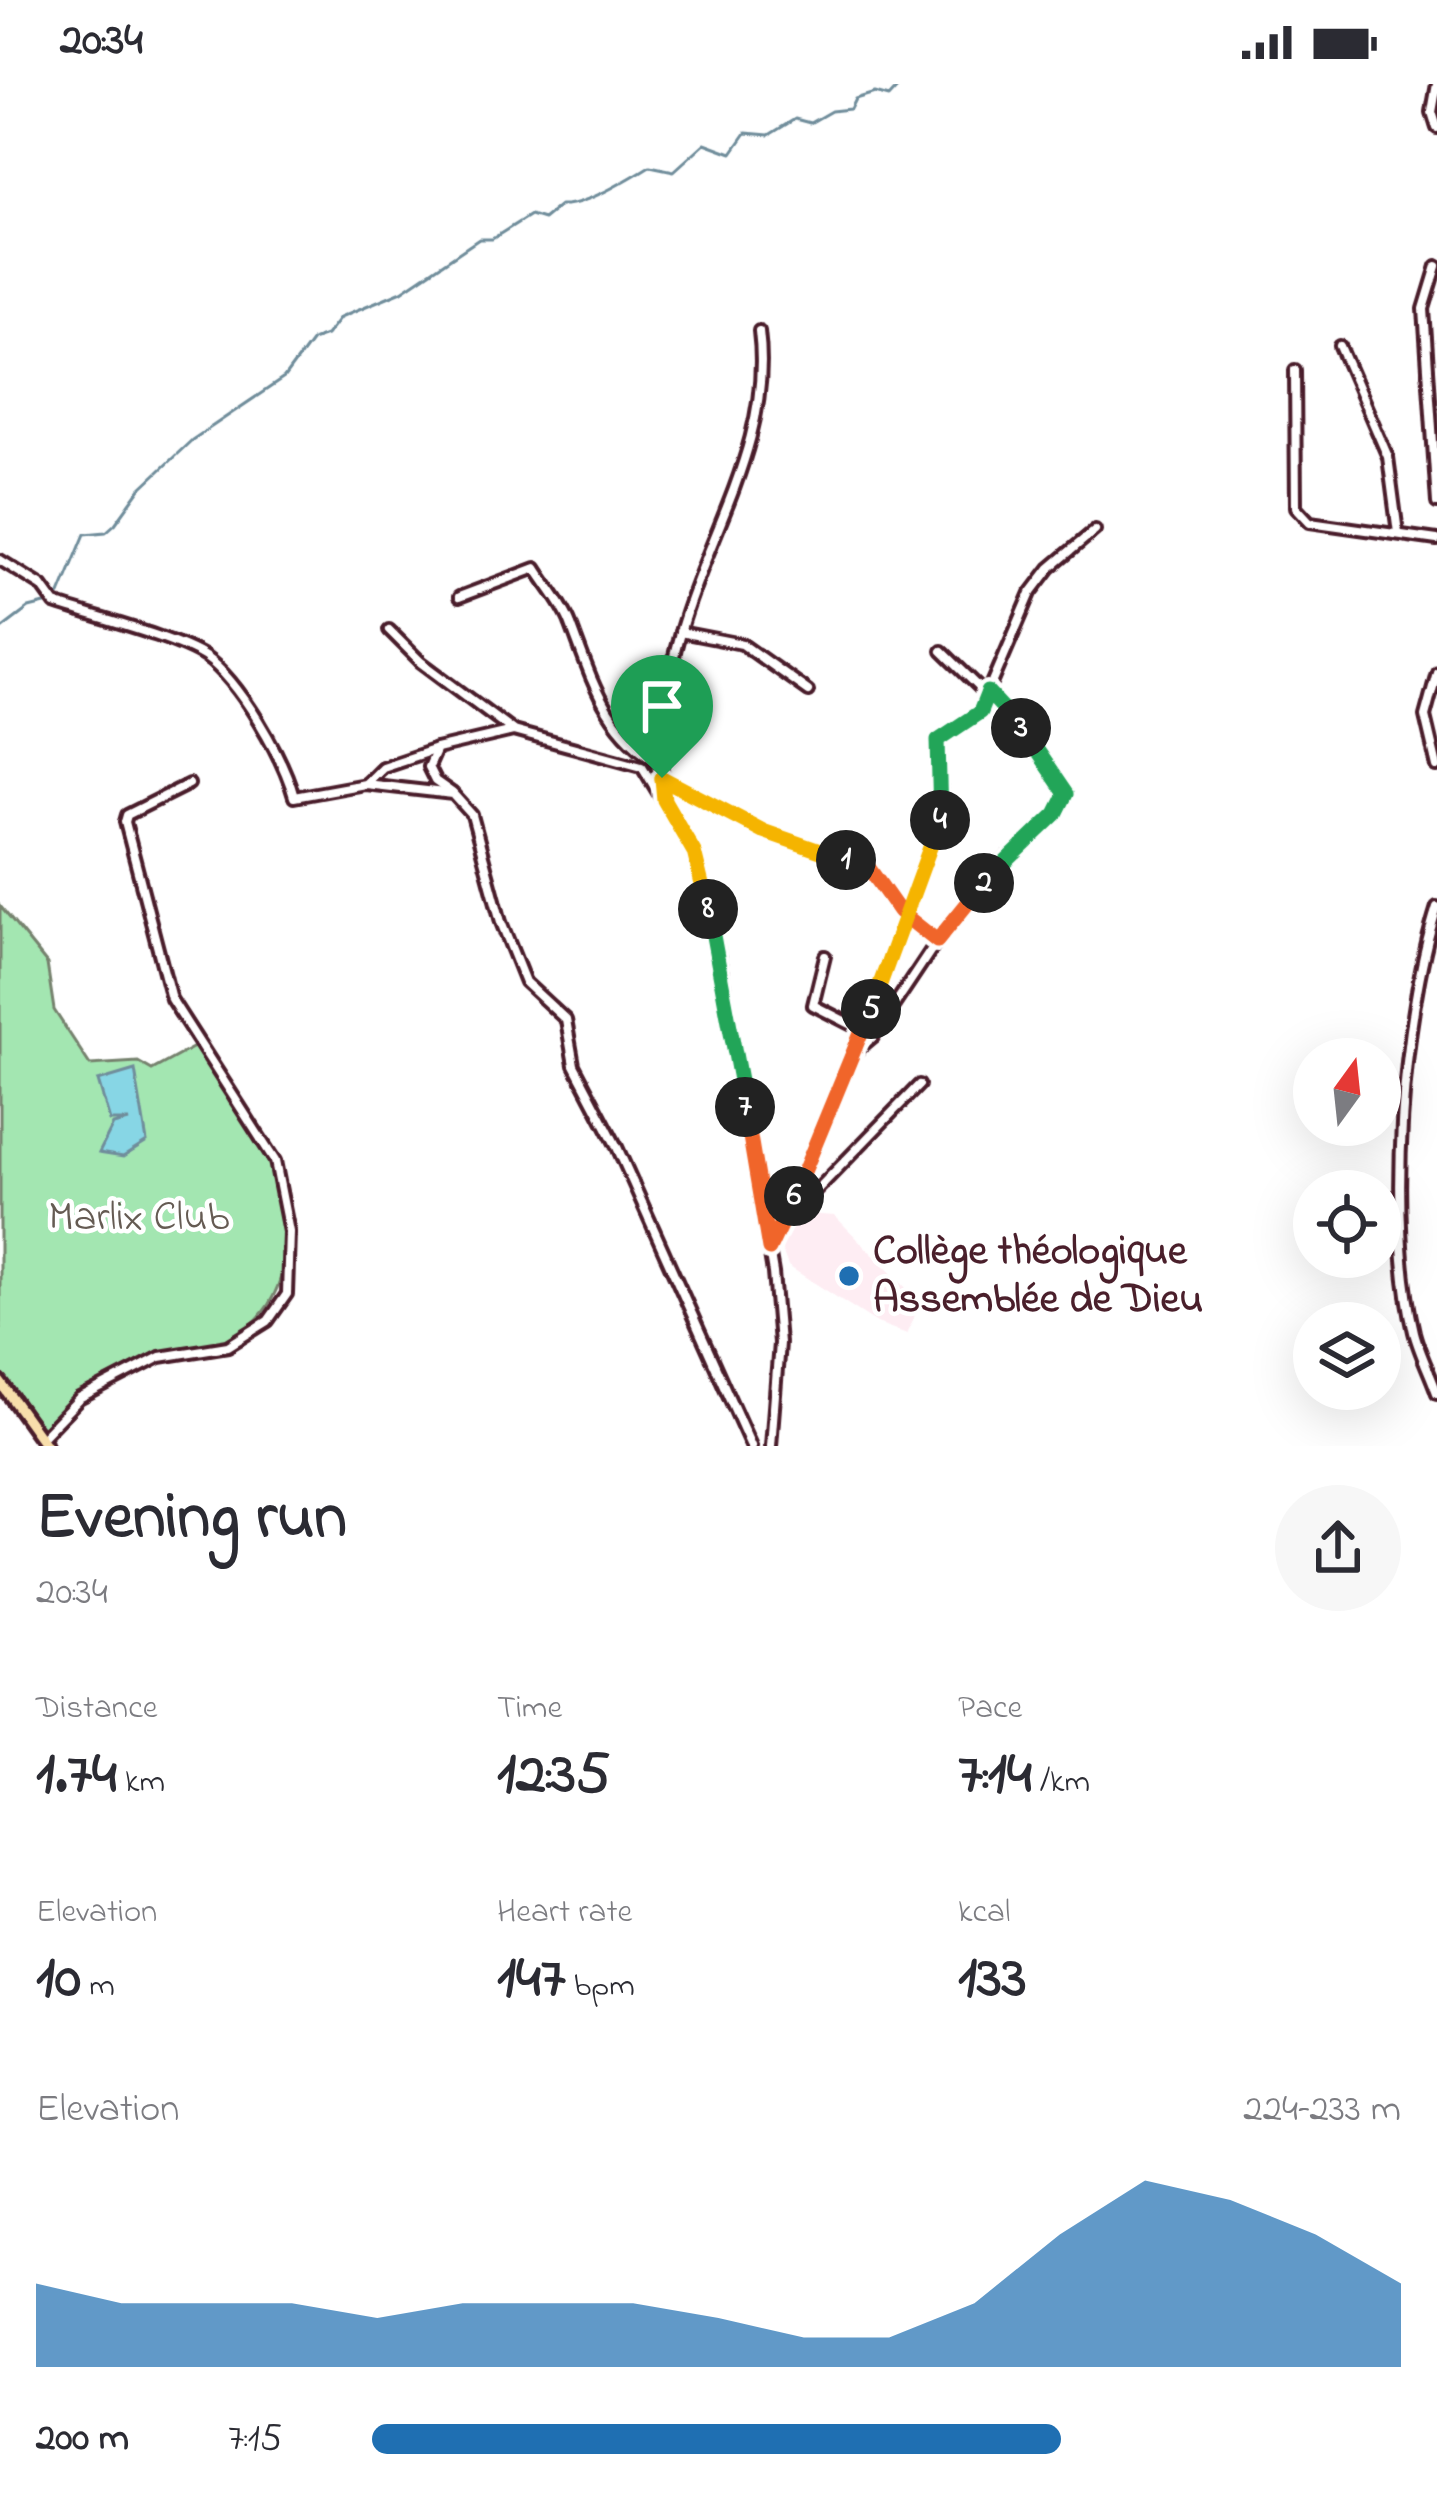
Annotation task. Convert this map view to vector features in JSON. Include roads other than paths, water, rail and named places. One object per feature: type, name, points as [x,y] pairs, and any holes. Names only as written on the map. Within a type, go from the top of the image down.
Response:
[{"type":"main road","points":[[0,1382],[44,1442]]},
{"type":"street","points":[[1436,84],[1432,112],[1437,128]]},
{"type":"street","points":[[1437,266],[1424,309],[1437,503]]},
{"type":"street","points":[[664,800],[663,718],[680,632],[754,441],[764,371],[759,331]]},
{"type":"street","points":[[1340,346],[1388,457],[1398,533]]},
{"type":"street","points":[[1295,370],[1296,507],[1310,522],[1437,540]]},
{"type":"street","points":[[769,1249],[864,1031],[942,816],[938,740],[980,712],[1031,593],[1050,568],[1095,530]]},
{"type":"street","points":[[0,560],[53,600],[204,657],[233,687],[285,766],[294,797],[365,784],[453,794]]},
{"type":"street","points":[[459,597],[536,568],[571,623],[578,657],[630,746],[662,765]]},
{"type":"street","points":[[389,630],[421,662],[513,731],[642,766],[694,852],[718,950],[769,1249],[779,1343],[771,1446]]},
{"type":"street","points":[[680,632],[742,644],[808,691]]},
{"type":"street","points":[[854,1052],[872,1037],[937,941],[994,869],[1056,814],[1066,794],[1022,729],[942,651]]},
{"type":"street","points":[[1437,672],[1425,716],[1437,767]]},
{"type":"street","points":[[365,784],[382,766],[513,731]]},
{"type":"street","points":[[436,748],[428,767],[435,781],[472,815],[501,922],[525,982],[566,1020],[574,1065],[617,1147],[673,1282],[751,1446]]},
{"type":"street","points":[[662,778],[763,831],[866,864],[904,913],[937,941]]},
{"type":"street","points":[[44,1442],[79,1400],[160,1357],[228,1346],[268,1321],[287,1294],[289,1232],[275,1161],[171,999],[125,822],[127,815],[189,784]]},
{"type":"street","points":[[1437,907],[1412,1038],[1402,1190],[1413,1328],[1437,1393]]},
{"type":"street","points":[[824,956],[813,1005],[864,1031]]},
{"type":"street","points":[[795,1194],[813,1194],[920,1085]]},
{"type":"water","points":[[135,1070],[147,1142],[123,1157],[99,1153],[113,1125],[129,1121],[110,1121],[98,1081]]},
{"type":"waterway","points":[[58,599],[85,534],[106,532],[141,488],[192,440],[284,378],[312,340],[326,335],[340,317],[402,291],[479,239],[492,239],[530,215],[543,219],[560,205],[593,197],[650,166],[674,171],[705,143],[732,153],[746,133],[769,135],[795,119],[810,123],[831,111],[850,109],[855,99],[875,93],[889,97],[901,84]]},
{"type":"waterway","points":[[0,630],[29,608],[49,603]]},
{"type":"place","name":"Collège théologique Assemblée de Dieu","points":[[849,1276]]},
{"type":"park label","name":"Marlix Club","points":[[139,1218]]}]
